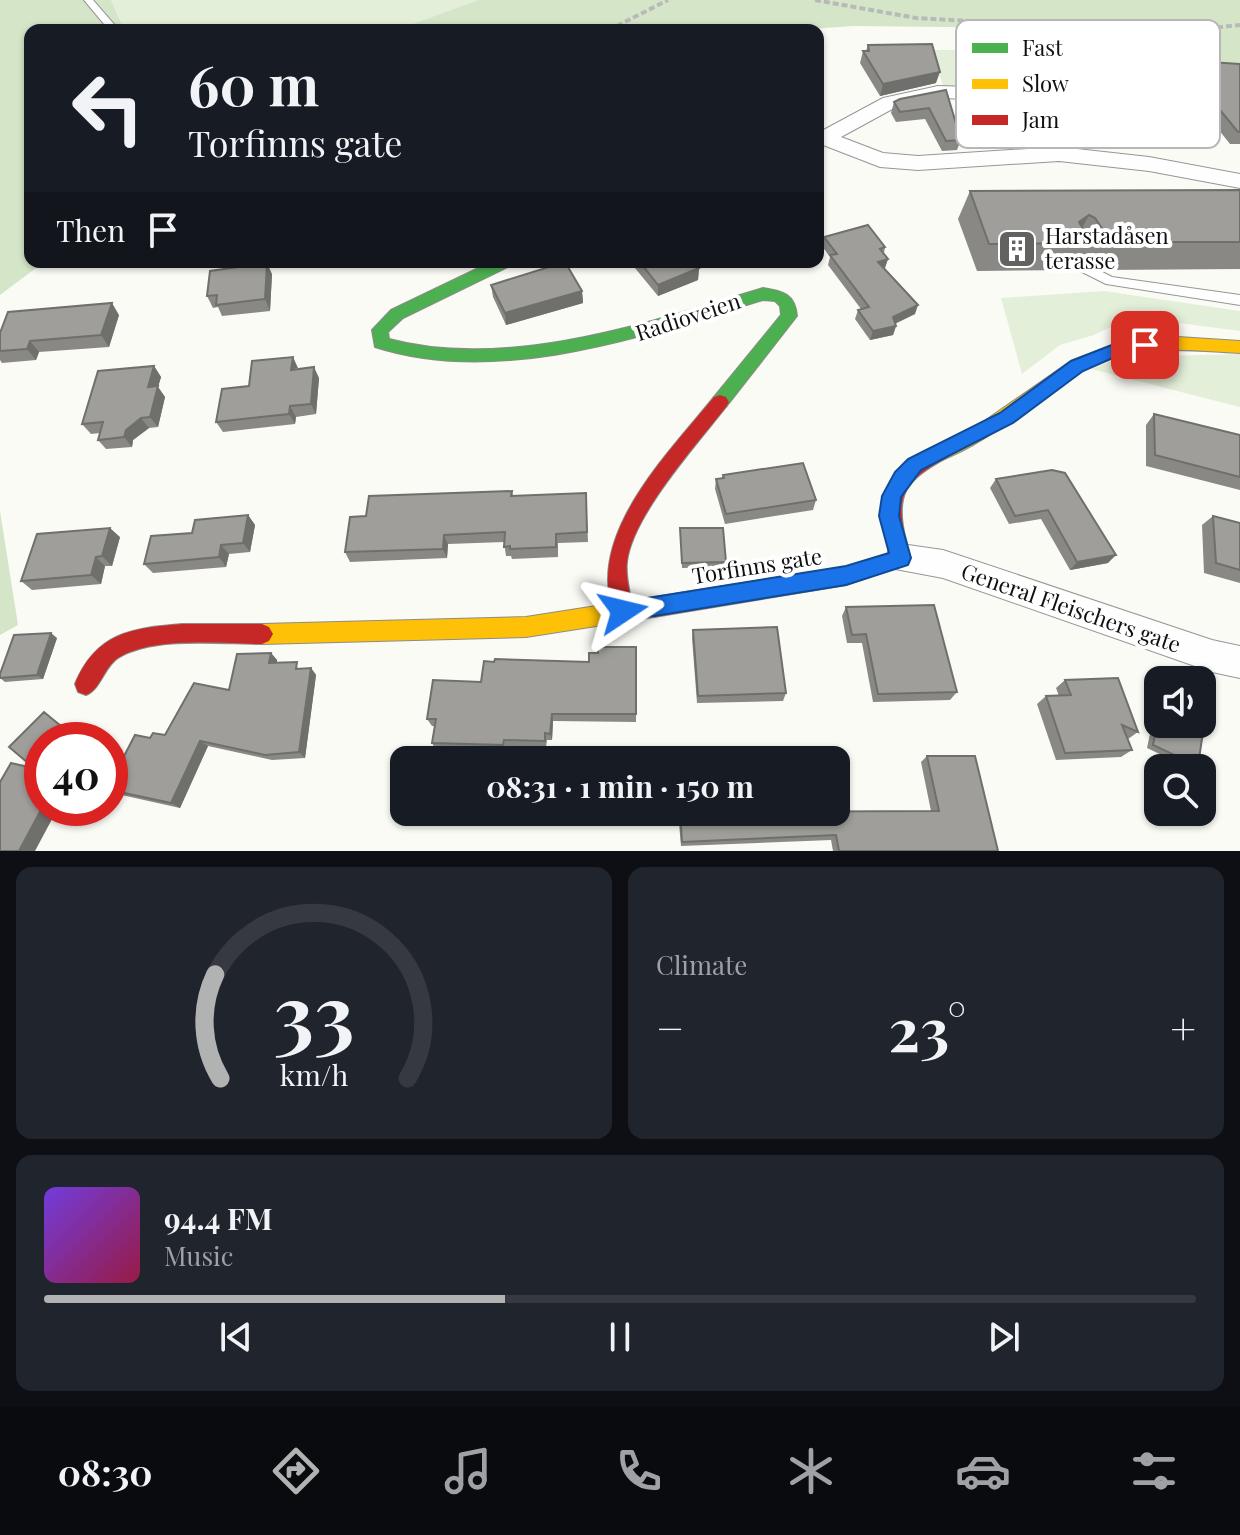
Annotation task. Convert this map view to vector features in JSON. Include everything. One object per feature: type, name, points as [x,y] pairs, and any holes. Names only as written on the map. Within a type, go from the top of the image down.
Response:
[{"type":"street","points":[[824,135],[890,102],[938,92],[956,93]]},
{"type":"street","points":[[824,138],[880,160],[918,163],[1059,154],[1149,164],[1240,181]]},
{"type":"street","name":"Radioveien","points":[[493,268],[397,314],[380,330],[381,343],[400,351],[489,358],[521,357],[628,337],[763,294],[779,296],[788,304],[789,316],[645,502],[630,528],[617,560],[623,611]]},
{"type":"street","points":[[901,558],[889,516],[892,496],[914,465],[979,434],[1077,366],[1112,351],[1178,343],[1240,347]]},
{"type":"street","name":"Torfinns gate","points":[[86,684],[95,662],[121,642],[163,637],[526,627],[846,576],[901,558]]},
{"type":"street","name":"General Fleischers gate","points":[[901,558],[943,564],[1212,656],[1240,662]]},
{"type":"lane","points":[[88,0],[109,24]]},
{"type":"lane","points":[[1073,250],[1082,267],[1110,281],[1240,300]]},
{"type":"path","points":[[621,24],[668,0]]},
{"type":"path","points":[[815,0],[916,18],[956,20]]},
{"type":"path","points":[[1220,27],[1240,25]]},
{"type":"green space","points":[[0,0],[111,0],[122,24],[24,24],[24,268],[36,268],[0,295]]},
{"type":"green space","points":[[111,0],[478,0],[412,24],[122,24]]},
{"type":"green space","points":[[478,0],[1240,0],[1240,66],[1220,62],[1220,20],[956,20],[956,27],[824,28],[824,24],[412,24]]},
{"type":"green space","points":[[932,50],[956,50],[956,86],[943,86]]},
{"type":"green space","points":[[1104,291],[1240,311],[1240,331],[1171,322],[1113,326],[1060,345],[1022,374],[1001,298]]},
{"type":"green space","points":[[1240,354],[1240,407],[1091,369],[1122,357]]},
{"type":"green space","points":[[0,511],[18,625],[0,635]]},
{"type":"building","points":[[932,44],[940,72],[883,84],[863,51],[869,51],[868,45]]},
{"type":"building","points":[[1220,63],[1240,64],[1238,132],[1220,110]]},
{"type":"building","points":[[946,90],[956,123],[956,140],[946,141],[929,108],[900,112],[894,102]]},
{"type":"building","points":[[1240,190],[1240,242],[1122,242],[1106,234],[1095,218],[1089,215],[1079,222],[1091,243],[989,244],[970,191]]},
{"type":"building","points":[[868,225],[885,247],[880,249],[888,259],[878,262],[918,305],[893,317],[896,326],[873,331],[858,310],[869,307],[830,255],[837,254],[824,237]]},
{"type":"building","points":[[267,268],[265,299],[216,305],[217,295],[207,296],[210,271]]},
{"type":"building","points":[[546,268],[569,268],[582,291],[505,313],[491,285]]},
{"type":"building","points":[[645,268],[699,268],[658,285]]},
{"type":"building","points":[[112,303],[101,335],[30,341],[27,349],[0,351],[0,333],[8,312]]},
{"type":"building","points":[[293,357],[291,370],[314,367],[311,404],[290,406],[289,414],[216,422],[222,389],[249,386],[252,361]]},
{"type":"building","points":[[154,366],[148,387],[158,386],[150,417],[141,418],[126,430],[124,437],[98,440],[103,422],[82,424],[98,371]]},
{"type":"building","points":[[1154,414],[1240,435],[1240,477],[1155,455]]},
{"type":"building","points":[[803,463],[816,500],[726,514],[716,479],[724,478],[723,475]]},
{"type":"building","points":[[1052,470],[1065,473],[1116,555],[1077,562],[1048,510],[1015,516],[996,479]]},
{"type":"building","points":[[512,491],[511,496],[586,493],[587,532],[556,534],[556,547],[510,549],[510,546],[504,547],[505,532],[444,535],[443,549],[345,552],[350,517],[366,516],[369,496]]},
{"type":"building","points":[[248,515],[243,543],[221,545],[219,557],[144,564],[151,536],[192,533],[195,520]]},
{"type":"building","points":[[1213,516],[1240,523],[1240,570],[1216,563]]},
{"type":"building","points":[[110,528],[102,556],[96,557],[91,575],[21,581],[37,534]]},
{"type":"building","points":[[680,528],[723,528],[726,562],[682,563]]},
{"type":"building","points":[[934,605],[957,692],[878,694],[866,634],[852,635],[846,607]]},
{"type":"building","points":[[777,627],[786,693],[698,696],[693,630]]},
{"type":"building","points":[[51,633],[37,675],[0,678],[14,635]]},
{"type":"building","points":[[598,647],[636,647],[636,714],[552,714],[550,734],[545,733],[545,741],[504,740],[503,745],[432,743],[436,719],[427,719],[433,680],[481,682],[484,661],[494,662],[495,659],[589,662],[589,653],[598,653]]},
{"type":"building","points":[[271,653],[269,663],[297,662],[296,669],[311,668],[299,752],[265,755],[200,741],[171,803],[128,794],[128,748],[135,735],[150,738],[153,733],[165,735],[194,683],[229,690],[237,654]]},
{"type":"building","points":[[1118,678],[1138,732],[1122,725],[1132,750],[1065,753],[1046,696],[1071,695],[1065,680]]},
{"type":"building","points":[[44,712],[56,722],[34,722]]},
{"type":"building","points":[[24,732],[24,760],[9,747]]},
{"type":"building","points":[[1154,738],[1202,738],[1200,754],[1172,754],[1153,745]]},
{"type":"building","points":[[927,756],[975,756],[998,851],[839,851],[836,835],[682,842],[681,826],[850,826],[850,811],[939,811]]},
{"type":"building","points":[[11,763],[24,766],[24,826],[32,826],[19,851],[0,851],[0,782]]},
{"type":"traffic: fast","points":[[493,268],[397,314],[380,330],[381,343],[449,354],[537,351],[613,337],[763,294],[779,296],[788,304],[789,316],[720,402]]},
{"type":"traffic: slow","points":[[939,453],[979,434],[1077,366],[1112,351],[1178,343],[1240,347]]},
{"type":"traffic: slow","points":[[262,634],[526,627],[654,607]]},
{"type":"traffic: jam","points":[[623,611],[617,562],[630,525],[720,402]]},
{"type":"traffic: jam","points":[[654,607],[846,576],[901,558],[892,523],[893,495],[907,473],[939,453]]},
{"type":"traffic: jam","points":[[86,684],[97,663],[121,645],[182,634],[262,634]]},
{"type":"place","name":"Harstadåsen terasse","points":[[1017,249]]},
{"type":"route","points":[[623,611],[846,576],[901,558],[889,516],[892,496],[914,465],[1006,418],[1077,366],[1112,351],[1145,345]]}]
